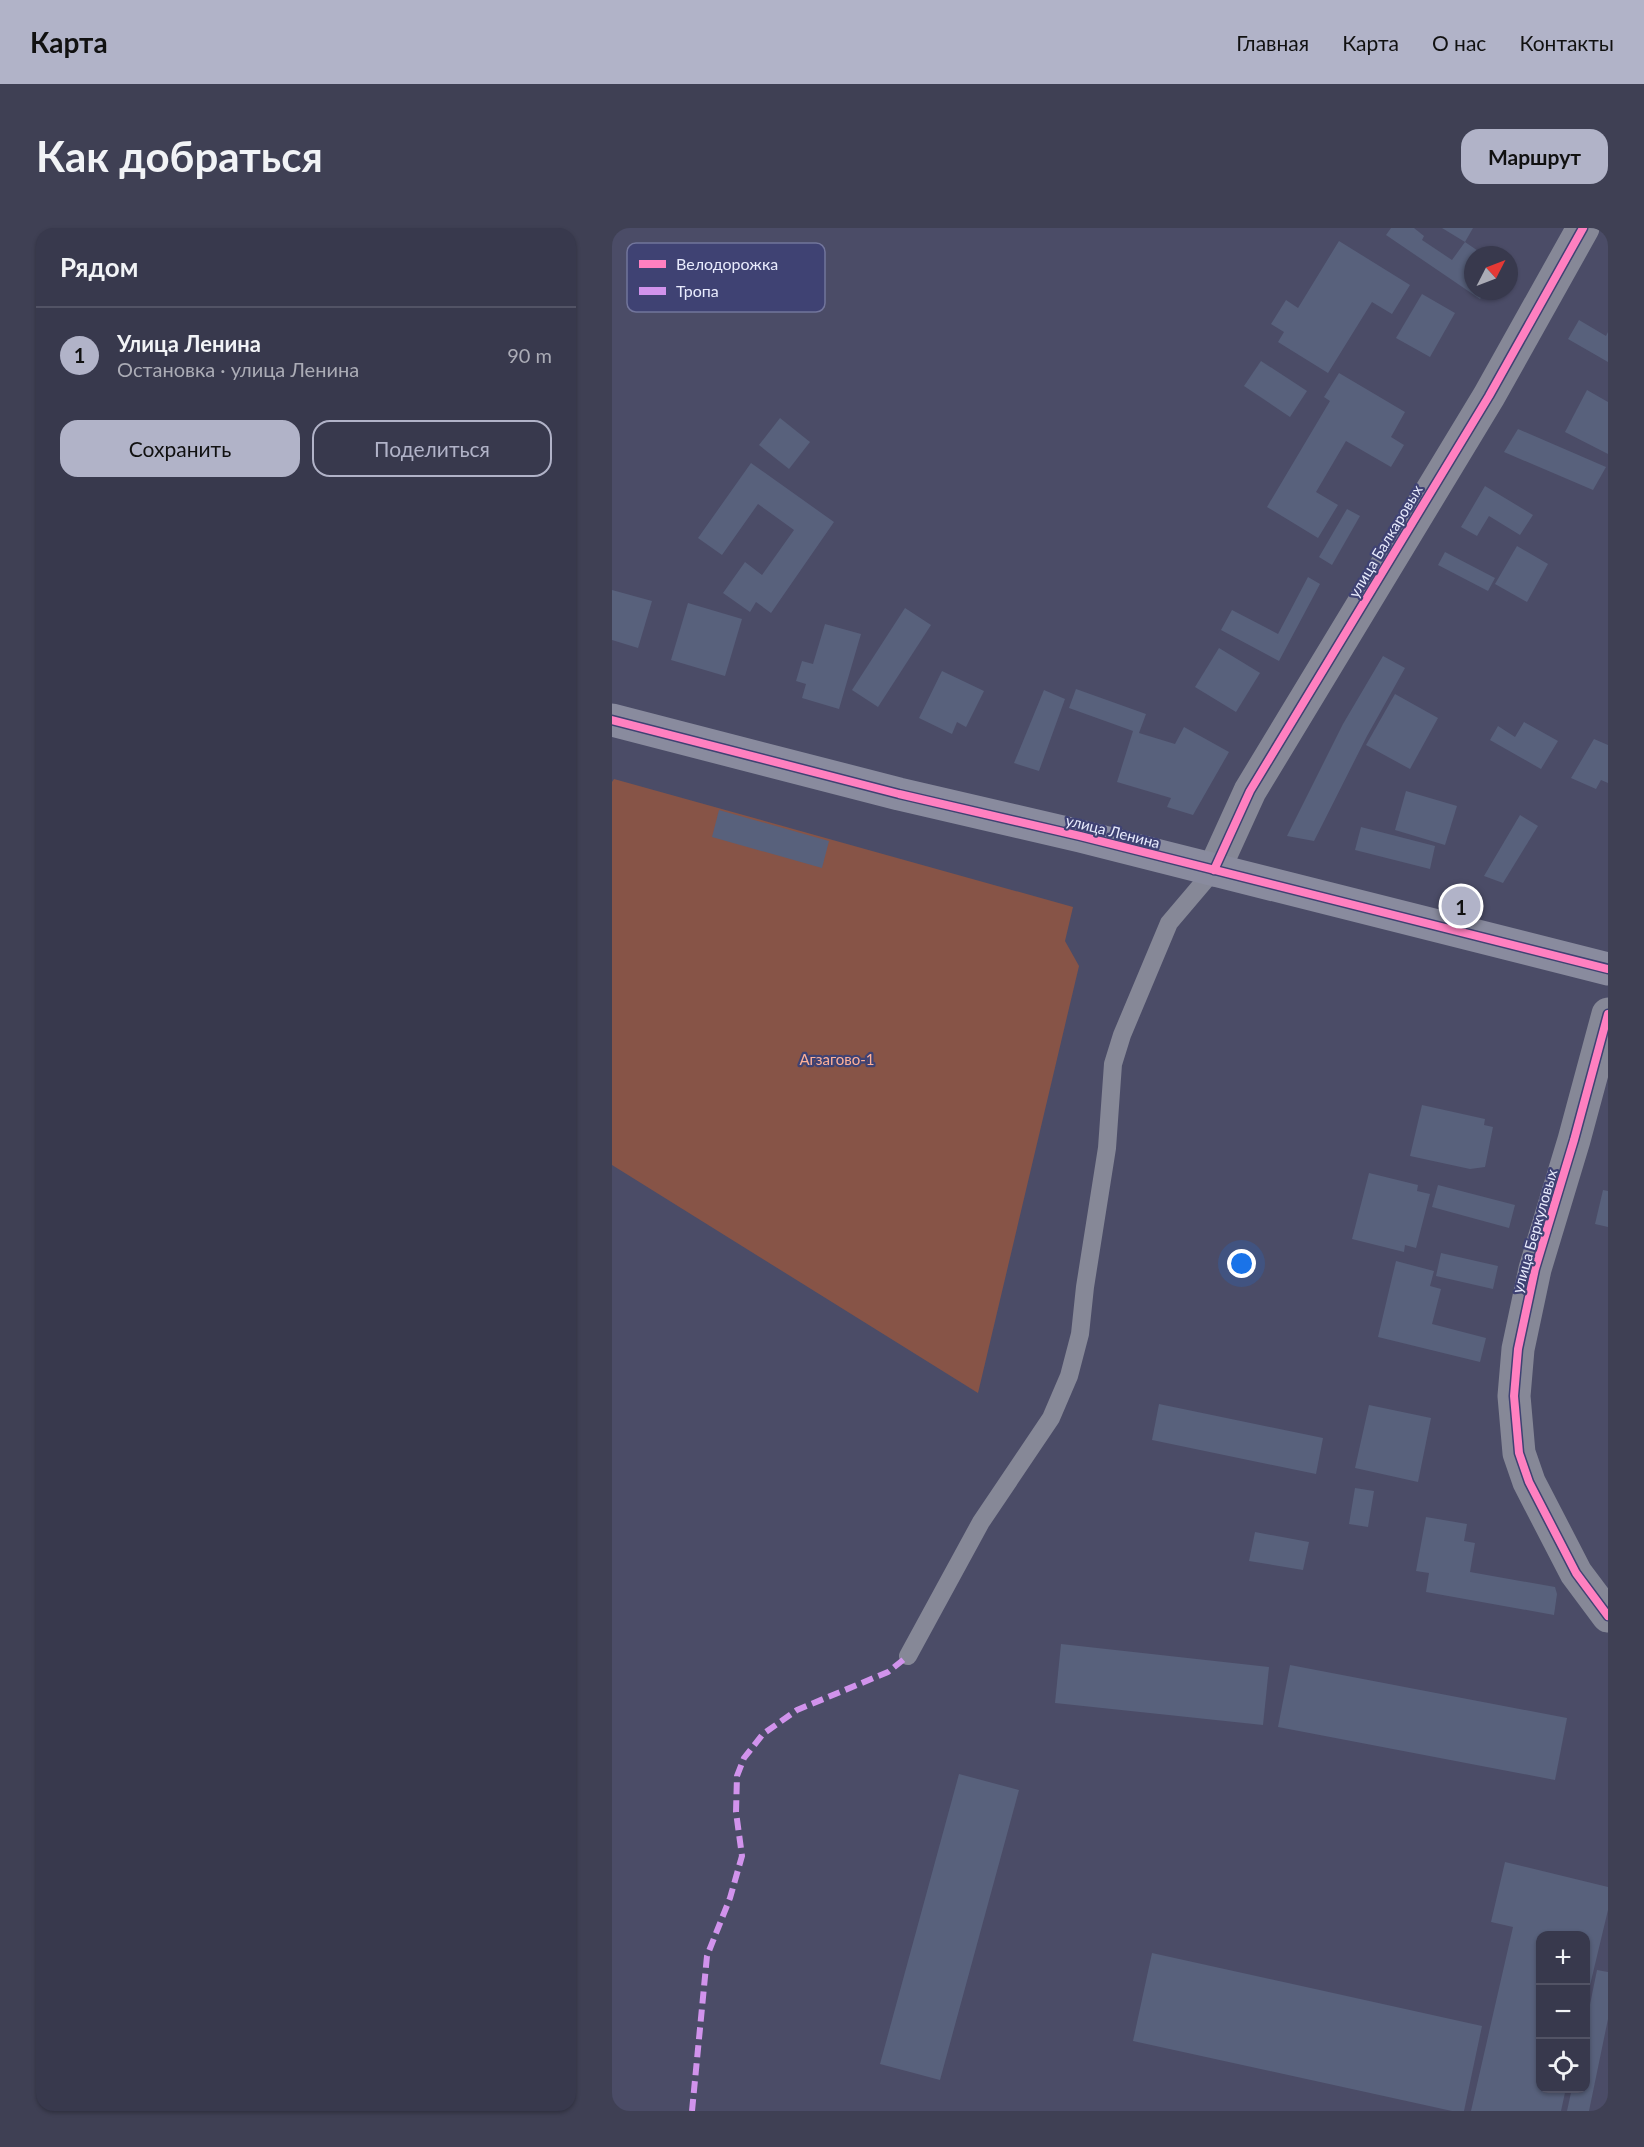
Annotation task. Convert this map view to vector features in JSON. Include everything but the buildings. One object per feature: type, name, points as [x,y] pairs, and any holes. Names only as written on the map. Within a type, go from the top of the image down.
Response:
[{"type":"street","name":"улица Балкаровых","points":[[1214,870],[1250,791],[1482,406],[1583,228]]},
{"type":"street","name":"улица Ленина","points":[[612,720],[899,794],[1608,969]]},
{"type":"street","name":"улица Беркуловых","points":[[1608,1014],[1574,1140],[1535,1269],[1518,1349],[1514,1396],[1519,1453],[1529,1482],[1576,1573],[1608,1616]]},
{"type":"lane","points":[[908,1656],[981,1522],[1051,1418],[1069,1376],[1080,1334],[1085,1287],[1107,1148],[1113,1064],[1122,1035],[1169,923],[1214,870]]},
{"type":"green space","name":"Агзагово-1","points":[[614,779],[1073,907],[1065,941],[1079,966],[978,1393],[612,1165],[612,782]]},
{"type":"marked path","points":[[692,2111],[707,1956],[730,1898],[742,1856],[736,1812],[737,1776],[744,1758],[763,1734],[797,1710],[888,1672],[908,1656]]},
{"type":"cycle path","points":[[1214,870],[1250,791],[1489,396],[1583,228]]},
{"type":"cycle path","points":[[612,720],[899,794],[1080,836],[1608,969]]},
{"type":"cycle path","points":[[1608,1014],[1574,1140],[1535,1269],[1518,1349],[1514,1396],[1519,1453],[1529,1482],[1576,1573],[1608,1616]]},
{"type":"place","name":"Улица Ленина","points":[[1461,906]]}]
